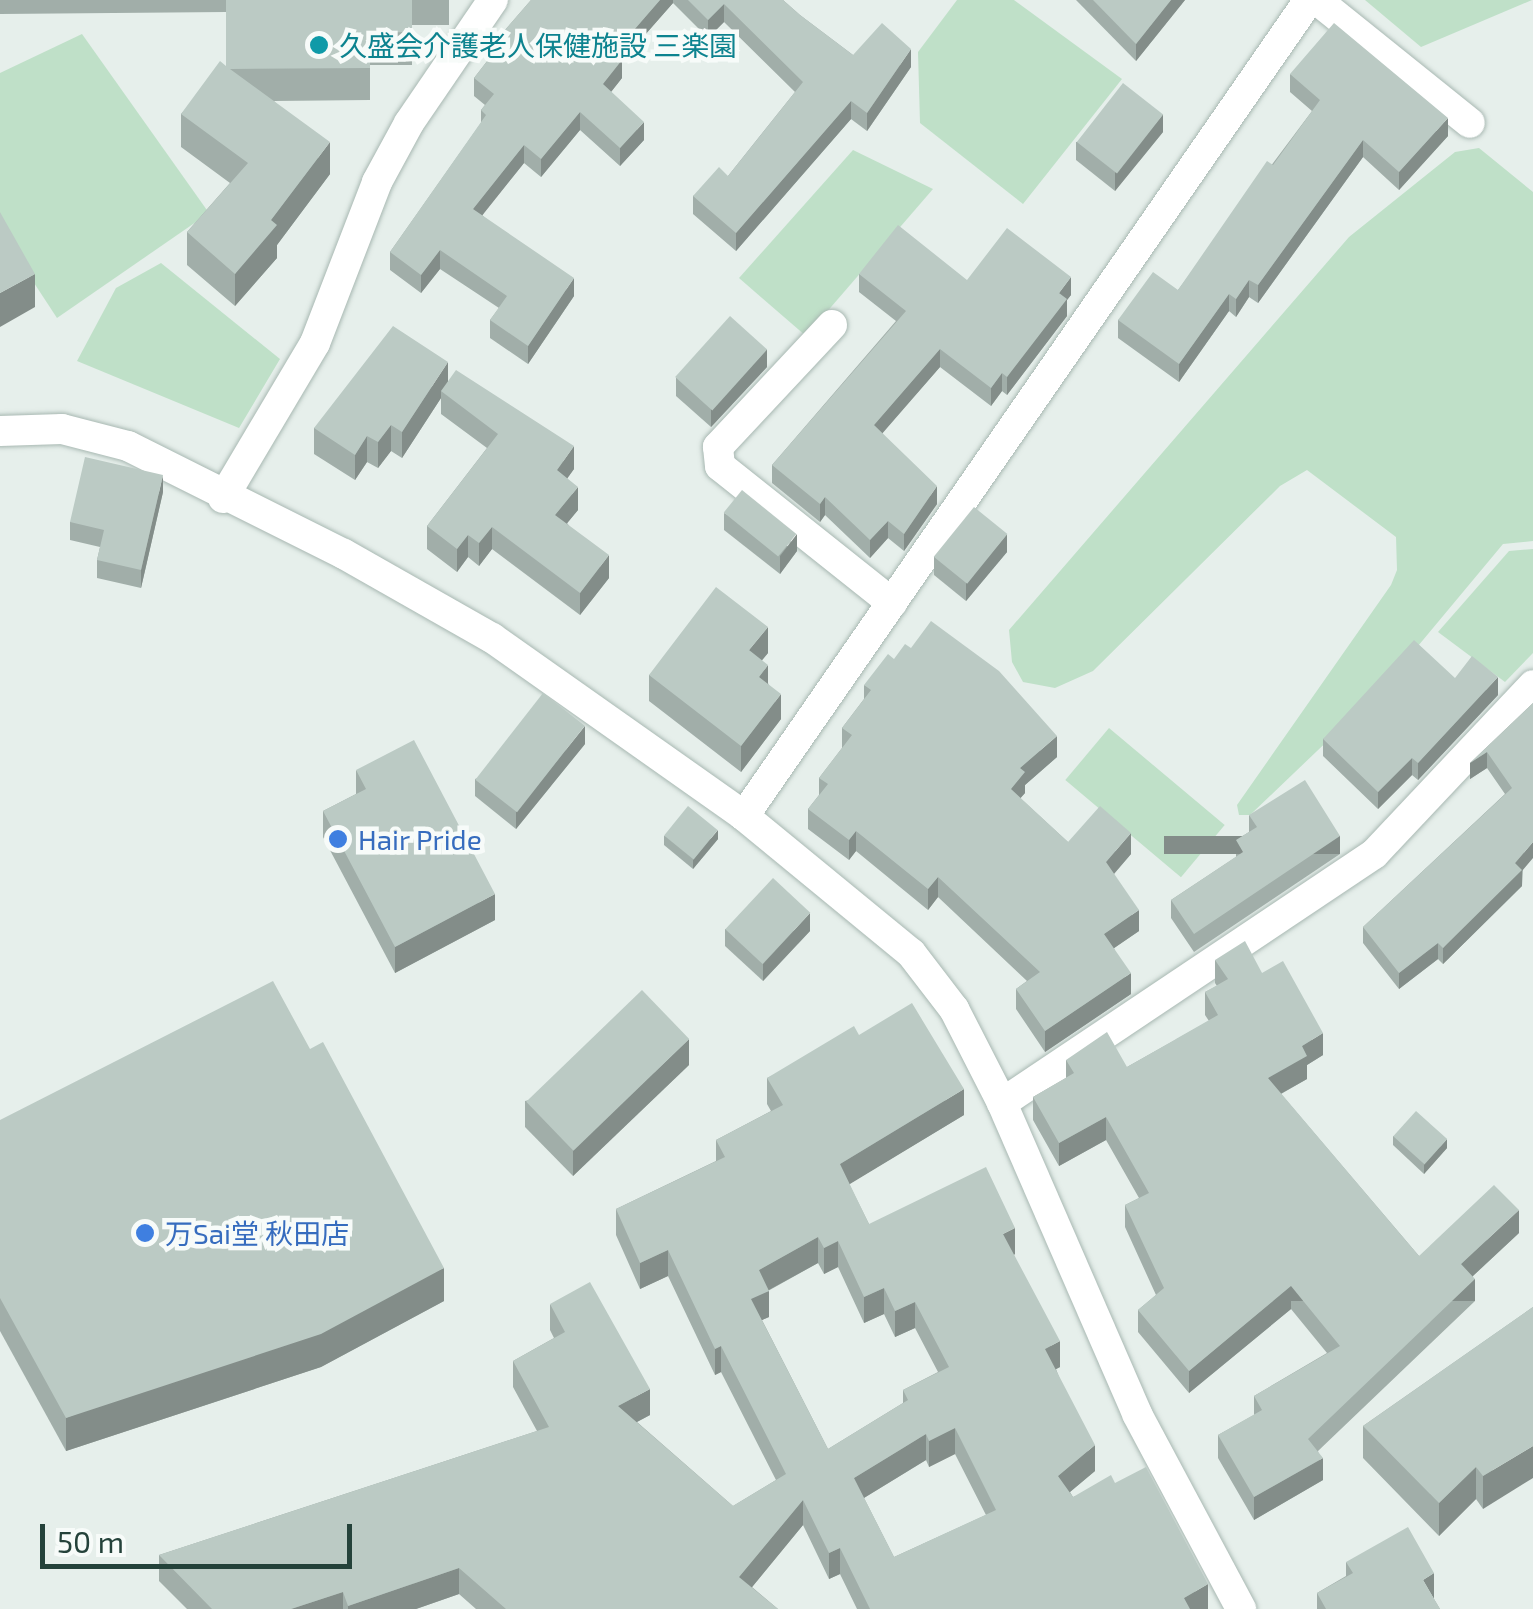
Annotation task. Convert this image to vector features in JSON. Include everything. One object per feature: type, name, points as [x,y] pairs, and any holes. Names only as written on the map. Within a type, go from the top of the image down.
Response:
[{"type":"street","points":[[222,498],[315,343],[378,182],[408,123],[493,0]]},
{"type":"street","points":[[744,816],[1308,0]]},
{"type":"street","points":[[1317,0],[1470,124]]},
{"type":"street","points":[[832,326],[718,446],[720,466],[892,603]]},
{"type":"street","points":[[0,431],[62,429],[128,446],[222,498],[344,554],[492,638],[744,816],[910,952],[954,1009],[1002,1103],[1137,1414],[1241,1609]]},
{"type":"street","points":[[1002,1103],[1374,854],[1533,685]]},
{"type":"green space","points":[[957,0],[1014,0],[1122,79],[1023,204],[920,123],[918,52]]},
{"type":"green space","points":[[1365,0],[1532,0],[1421,47]]},
{"type":"green space","points":[[82,34],[209,213],[57,318],[0,231],[0,73]]},
{"type":"green space","points":[[1479,148],[1533,192],[1533,541],[1503,544],[1383,688],[1250,815],[1239,815],[1237,805],[1391,585],[1397,570],[1396,537],[1307,470],[1280,486],[1093,671],[1055,688],[1023,682],[1012,662],[1009,630],[1349,237],[1455,152]]},
{"type":"green space","points":[[853,150],[933,189],[806,336],[739,278]]},
{"type":"green space","points":[[161,263],[280,359],[239,428],[77,361],[116,288]]},
{"type":"green space","points":[[1533,549],[1533,653],[1505,682],[1438,632],[1509,551]]},
{"type":"green space","points":[[1109,728],[1225,825],[1181,877],[1065,780]]},
{"type":"building","points":[[226,0],[412,0],[412,32],[370,33],[370,68],[230,69],[330,142],[271,220],[277,225],[235,274],[187,232],[248,163],[181,114],[220,61],[226,66]]},
{"type":"building","points":[[531,0],[660,0],[614,53],[622,60],[603,84],[644,122],[620,148],[580,112],[541,159],[524,145],[473,209],[574,278],[528,346],[490,320],[507,296],[440,250],[421,275],[390,252],[486,115],[481,110],[494,94],[474,78],[499,46],[491,46]]},
{"type":"building","points":[[688,0],[783,0],[853,55],[882,23],[911,49],[867,113],[851,101],[736,233],[693,196],[719,167],[728,176],[803,82],[724,4],[708,20]]},
{"type":"building","points":[[1093,0],[1171,0],[1136,44]]},
{"type":"building","points":[[1334,23],[1448,118],[1399,172],[1363,140],[1258,285],[1249,280],[1236,299],[1229,294],[1179,364],[1118,320],[1153,272],[1178,290],[1267,161],[1273,165],[1320,100],[1290,74]]},
{"type":"building","points":[[1123,83],[1163,114],[1117,173],[1077,142]]},
{"type":"building","points":[[0,212],[35,274],[0,293]]},
{"type":"building","points":[[898,225],[967,280],[1007,228],[1071,277],[1059,293],[1067,299],[1007,377],[1002,373],[991,388],[940,349],[874,425],[937,486],[904,534],[888,521],[870,540],[825,497],[820,504],[772,465],[906,311],[859,274]]},
{"type":"building","points":[[730,316],[767,349],[712,410],[675,377]]},
{"type":"building","points":[[393,326],[448,362],[402,432],[391,425],[378,442],[367,436],[355,455],[314,428]]},
{"type":"building","points":[[456,370],[574,446],[557,470],[578,487],[555,515],[609,555],[580,593],[492,527],[479,543],[468,535],[457,549],[427,526],[498,434],[441,391]]},
{"type":"building","points":[[85,457],[163,475],[141,570],[97,560],[104,530],[70,522]]},
{"type":"building","points":[[742,490],[796,534],[778,557],[724,513]]},
{"type":"building","points":[[974,507],[1007,534],[967,584],[934,557]]},
{"type":"building","points":[[716,587],[768,627],[749,650],[768,665],[759,677],[781,694],[741,746],[649,675]]},
{"type":"building","points":[[931,621],[999,671],[1057,736],[1020,768],[1025,772],[1011,789],[1068,842],[1100,806],[1131,833],[1106,862],[1139,910],[1104,934],[1131,973],[1045,1031],[1016,989],[1040,972],[938,877],[928,889],[856,831],[849,840],[808,809],[828,784],[819,778],[852,735],[842,728],[871,690],[864,685],[888,654],[894,659],[905,644],[911,648]]},
{"type":"building","points":[[1414,640],[1455,678],[1472,656],[1498,677],[1418,763],[1412,758],[1378,792],[1323,739]]},
{"type":"building","points":[[543,693],[585,726],[517,812],[475,780]]},
{"type":"building","points":[[1533,703],[1533,842],[1515,863],[1522,870],[1443,948],[1438,943],[1399,973],[1363,927],[1512,788],[1487,752],[1470,763]]},
{"type":"building","points":[[414,740],[495,894],[395,947],[323,811],[366,789],[356,770]]},
{"type":"building","points":[[1305,780],[1340,836],[1194,934],[1171,900],[1243,852],[1236,840],[1257,827],[1249,815]]},
{"type":"building","points":[[688,806],[718,830],[694,859],[664,836]]},
{"type":"building","points":[[773,878],[810,913],[763,964],[725,929]]},
{"type":"building","points":[[1245,941],[1262,973],[1283,961],[1323,1033],[1302,1046],[1307,1056],[1268,1078],[1419,1256],[1494,1185],[1519,1210],[1461,1264],[1475,1279],[1308,1439],[1323,1458],[1254,1497],[1218,1435],[1262,1410],[1254,1396],[1340,1346],[1291,1286],[1189,1371],[1138,1310],[1164,1288],[1125,1205],[1149,1193],[1106,1117],[1059,1143],[1033,1097],[1074,1073],[1066,1060],[1107,1032],[1127,1067],[1218,1015],[1205,992],[1228,979],[1215,960]]},
{"type":"building","points":[[273,981],[310,1049],[323,1042],[444,1268],[321,1334],[66,1418],[0,1298],[0,1120]]},
{"type":"building","points":[[642,990],[689,1039],[573,1151],[526,1102]]},
{"type":"building","points":[[912,1003],[964,1089],[840,1164],[869,1224],[986,1167],[1015,1228],[1003,1234],[1060,1341],[1045,1349],[1095,1445],[1058,1476],[1073,1497],[1111,1475],[1115,1483],[1146,1467],[1208,1584],[1184,1598],[1190,1609],[870,1609],[840,1548],[829,1553],[803,1500],[739,1577],[778,1609],[506,1609],[459,1568],[348,1606],[343,1592],[291,1609],[212,1609],[159,1555],[549,1427],[513,1361],[565,1332],[550,1304],[590,1282],[650,1389],[618,1406],[733,1506],[786,1474],[721,1346],[715,1349],[668,1250],[640,1263],[616,1209],[725,1157],[716,1140],[783,1105],[767,1078],[854,1026],[859,1035]],"holes":[[[818,1237],[824,1248],[838,1241],[864,1297],[884,1288],[895,1311],[915,1302],[949,1367],[903,1390],[908,1400],[828,1449],[751,1299],[769,1291],[759,1270]],[[955,1428],[996,1510],[894,1557],[854,1478],[926,1434],[929,1441]]]},
{"type":"building","points":[[1416,1111],[1447,1139],[1424,1164],[1393,1136]]},
{"type":"building","points":[[1533,1307],[1533,1446],[1483,1476],[1476,1467],[1439,1503],[1363,1426]]},
{"type":"building","points":[[1408,1527],[1434,1573],[1423,1580],[1440,1609],[1326,1609],[1317,1593],[1353,1573],[1346,1562]]},
{"type":"place","name":"久盛会介護老人保健施設 三楽園","points":[[319,45]]},
{"type":"place","name":"Hair Pride","points":[[338,839]]},
{"type":"place","name":"万Sai堂 秋田店","points":[[145,1233]]}]
